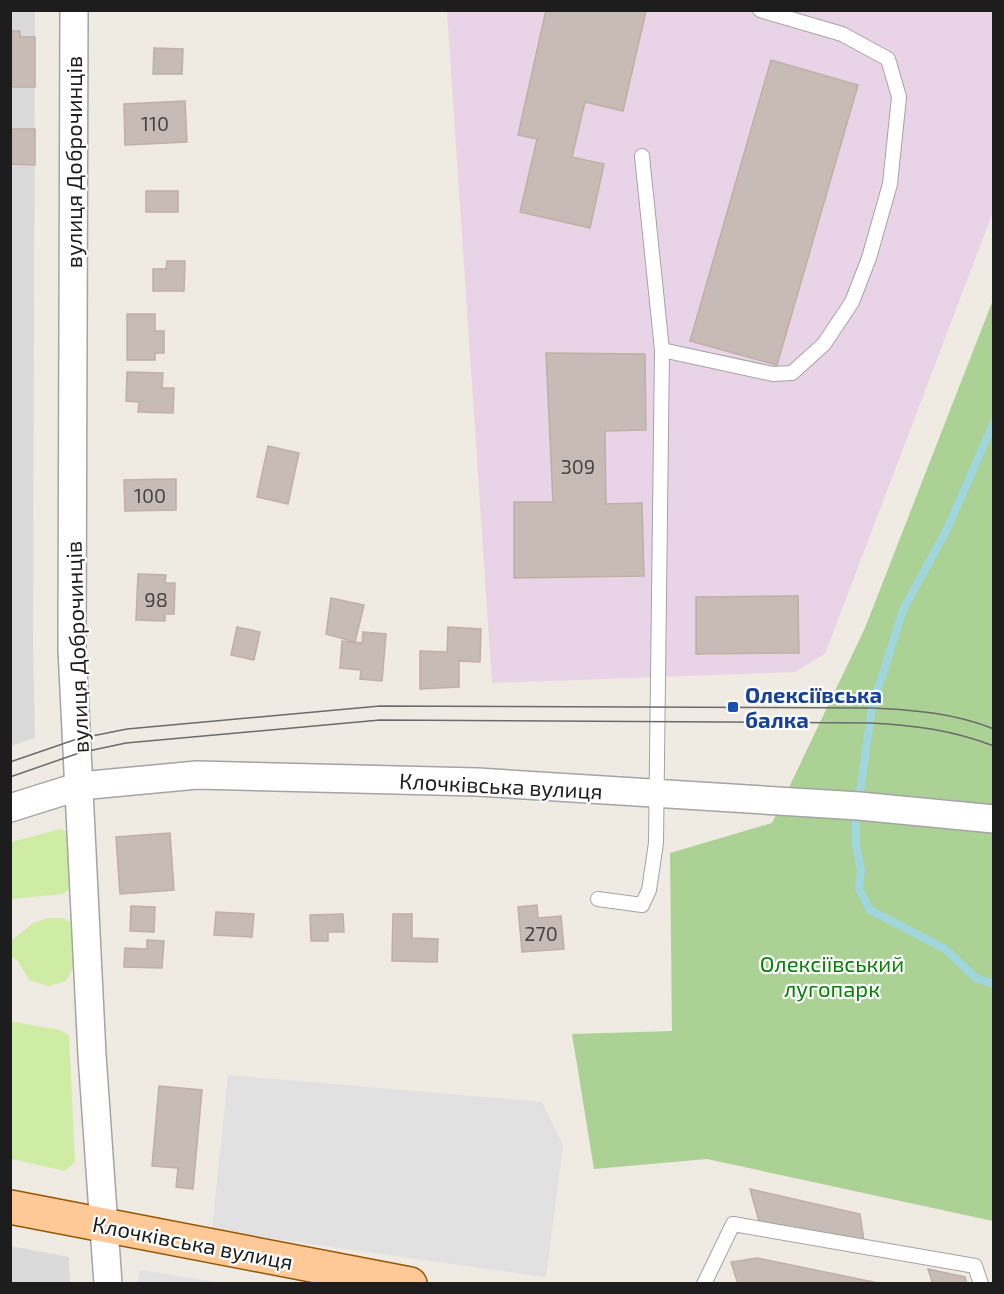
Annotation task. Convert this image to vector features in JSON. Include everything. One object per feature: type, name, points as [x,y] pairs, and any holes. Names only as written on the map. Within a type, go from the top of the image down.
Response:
[{"type":"main road","name":"Клочківська вулиця","points":[[10,1206],[410,1284]]},
{"type":"street","name":"вулиця Доброчинців","points":[[74,10],[72,649],[92,1055],[106,1225],[108,1284]]},
{"type":"street","name":"Клочківська вулиця","points":[[10,808],[80,786],[196,775],[477,782],[859,806],[993,819]]},
{"type":"lane","points":[[662,350],[773,374],[792,373],[824,344],[852,302],[884,205],[890,184],[898,97],[888,59],[842,34],[760,10]]},
{"type":"lane","points":[[598,899],[642,905],[650,890],[659,793],[662,350],[642,156]]},
{"type":"lane","points":[[704,1284],[733,1224],[975,1266],[981,1284]]},
{"type":"shaded area","points":[[10,11],[35,11],[33,644],[35,738],[11,746]]},
{"type":"shaded area","points":[[447,11],[993,11],[993,212],[825,654],[795,672],[492,683]]},
{"type":"shaded area","points":[[228,1075],[542,1102],[563,1145],[546,1277],[212,1230]]},
{"type":"shaded area","points":[[10,1246],[69,1257],[70,1283],[11,1283]]},
{"type":"shaded area","points":[[140,1270],[223,1283],[137,1283]]},
{"type":"green space","name":"Олексіївський лугопарк","points":[[993,300],[993,1221],[707,1159],[594,1169],[572,1034],[672,1031],[670,853],[772,823],[865,628]]},
{"type":"green space","points":[[61,829],[70,834],[71,888],[63,894],[11,899],[11,842]]},
{"type":"green space","points":[[48,918],[64,918],[74,925],[77,960],[66,981],[49,986],[29,980],[18,961],[11,957],[11,941],[33,923]]},
{"type":"green space","points":[[10,1021],[59,1030],[69,1035],[75,1162],[65,1171],[11,1159]]},
{"type":"building","points":[[546,10],[646,11],[623,111],[585,102],[572,157],[604,164],[590,228],[520,212],[537,139],[518,135]]},
{"type":"building","points":[[10,31],[20,31],[20,37],[35,37],[35,87],[10,87]]},
{"type":"building","points":[[154,48],[183,49],[182,74],[153,74]]},
{"type":"building","points":[[771,60],[858,85],[777,365],[690,341]]},
{"type":"building","points":[[185,101],[187,142],[125,145],[124,104]]},
{"type":"building","points":[[10,129],[35,129],[35,165],[10,164]]},
{"type":"building","points":[[146,191],[178,191],[178,212],[146,212]]},
{"type":"building","points":[[167,261],[185,261],[184,291],[153,291],[153,269],[166,269]]},
{"type":"building","points":[[127,314],[155,314],[155,331],[164,331],[164,353],[155,353],[155,360],[127,360]]},
{"type":"building","points":[[546,353],[645,354],[646,430],[605,431],[606,504],[642,503],[644,576],[514,578],[514,502],[553,502]]},
{"type":"building","points":[[127,372],[163,373],[162,388],[174,388],[173,413],[138,412],[139,402],[126,401]]},
{"type":"building","points":[[268,446],[299,453],[288,504],[257,497]]},
{"type":"building","points":[[176,479],[176,510],[125,511],[124,480]]},
{"type":"building","points":[[138,574],[166,575],[165,583],[175,583],[174,614],[165,614],[165,621],[136,620]]},
{"type":"building","points":[[798,596],[799,653],[696,654],[696,597]]},
{"type":"building","points":[[331,598],[364,605],[355,642],[326,634]]},
{"type":"building","points":[[237,627],[260,632],[254,660],[231,655]]},
{"type":"building","points":[[448,627],[481,629],[480,662],[459,661],[459,687],[420,689],[420,651],[447,652]]},
{"type":"building","points":[[363,632],[386,634],[382,681],[360,679],[361,670],[340,668],[342,641],[362,643]]},
{"type":"building","points":[[170,833],[174,890],[120,894],[116,837]]},
{"type":"building","points":[[537,905],[538,918],[561,916],[564,949],[522,952],[518,907]]},
{"type":"building","points":[[131,906],[155,907],[154,932],[130,931]]},
{"type":"building","points":[[216,912],[254,914],[252,937],[214,935]]},
{"type":"building","points":[[343,914],[344,932],[328,932],[328,941],[311,941],[310,915]]},
{"type":"building","points":[[393,914],[412,914],[412,938],[438,939],[437,962],[392,961]]},
{"type":"building","points":[[147,940],[164,941],[162,968],[124,967],[125,948],[147,949]]},
{"type":"building","points":[[159,1086],[202,1090],[193,1189],[176,1187],[178,1168],[152,1166]]},
{"type":"building","points":[[750,1189],[860,1214],[864,1241],[759,1221]]},
{"type":"building","points":[[757,1258],[883,1284],[738,1284],[731,1262]]},
{"type":"building","points":[[928,1269],[965,1277],[967,1284],[933,1284]]},
{"type":"waterway","points":[[994,422],[947,529],[903,610],[872,708],[856,819],[856,846],[861,870],[859,889],[870,910],[945,949],[976,978],[994,984]]},
{"type":"tram line","points":[[10,762],[77,739],[127,729],[380,706],[872,708],[934,713],[964,719],[994,729]]},
{"type":"tram line","points":[[10,777],[79,753],[126,743],[380,720],[870,723],[933,729],[994,746]]},
{"type":"place","name":"Олексіївська балка","points":[[733,707]]}]
